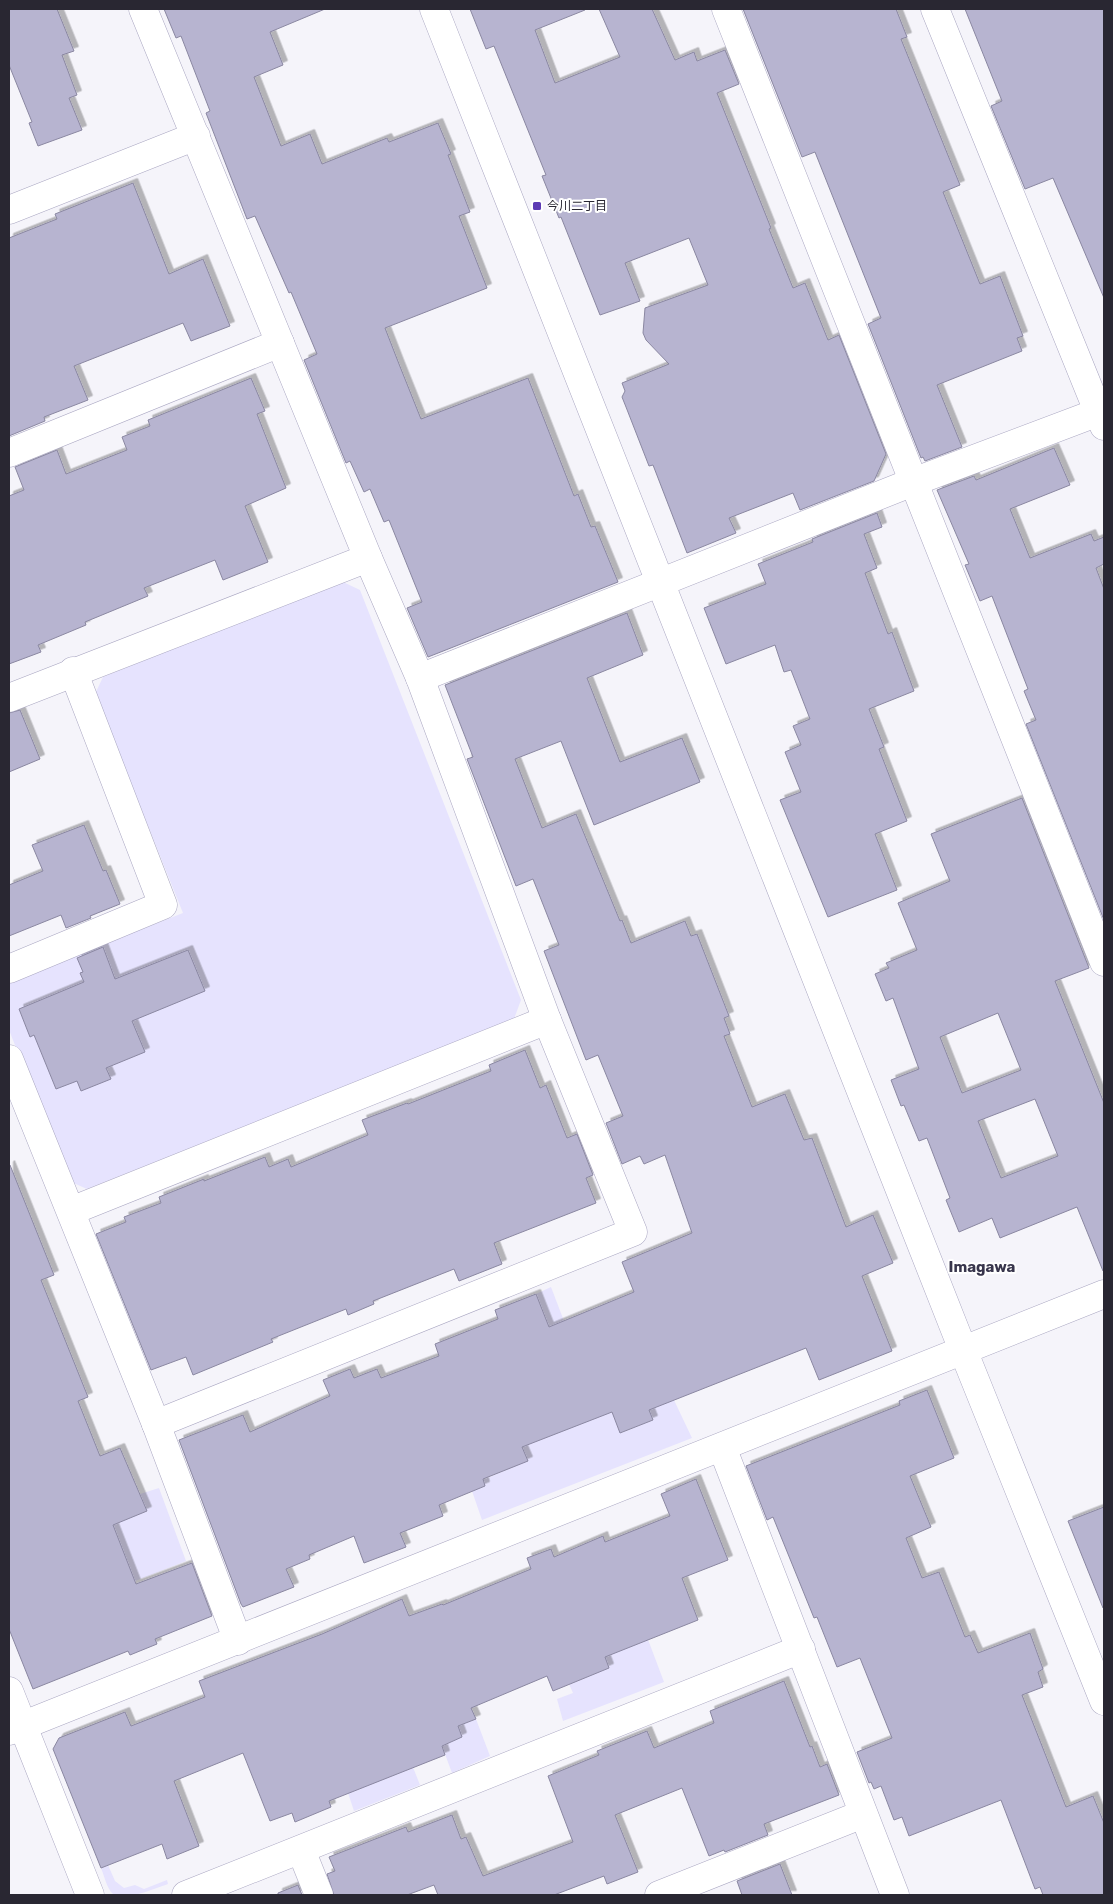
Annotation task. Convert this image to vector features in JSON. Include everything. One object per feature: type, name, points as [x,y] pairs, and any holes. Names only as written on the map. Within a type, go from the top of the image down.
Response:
[{"type":"street","points":[[143,9],[368,558],[420,678],[547,1020],[633,1232],[156,1424]]},
{"type":"street","points":[[434,9],[963,1350],[1104,1701]]},
{"type":"street","points":[[726,9],[1104,962]]},
{"type":"street","points":[[420,678],[913,482],[1102,416],[936,9]]},
{"type":"street","points":[[9,210],[196,136]]},
{"type":"street","points":[[9,453],[280,343]]},
{"type":"street","points":[[9,698],[368,558]]},
{"type":"street","points":[[9,969],[163,905],[73,672]]},
{"type":"street","points":[[71,1212],[547,1020]]},
{"type":"street","points":[[9,1059],[156,1424],[238,1641]]},
{"type":"street","points":[[16,1728],[1104,1294]]},
{"type":"street","points":[[722,1447],[895,1895]]},
{"type":"street","points":[[186,1895],[801,1649]]},
{"type":"street","points":[[9,1691],[16,1728],[90,1895]]},
{"type":"street","points":[[659,1895],[863,1814]]},
{"type":"street","points":[[301,1850],[319,1895]]},
{"type":"shaded area","points":[[341,581],[360,590],[521,1000],[514,1019],[87,1189],[69,1181],[9,1030],[9,981],[183,913],[95,694],[103,677]]},
{"type":"shaded area","points":[[551,1287],[583,1371],[569,1377],[536,1294]]},
{"type":"shaded area","points":[[664,1379],[692,1438],[482,1520],[472,1491],[485,1486],[483,1480],[527,1461],[522,1447],[612,1411],[621,1433],[653,1420],[640,1387]]},
{"type":"shaded area","points":[[159,1488],[186,1561],[56,1612],[68,1543],[147,1511],[140,1494]]},
{"type":"shaded area","points":[[635,1605],[664,1682],[563,1721],[557,1699],[573,1693],[569,1684],[609,1668],[593,1627]]},
{"type":"shaded area","points":[[476,1719],[490,1756],[452,1773],[442,1746],[462,1737],[458,1726]]},
{"type":"shaded area","points":[[405,1747],[420,1785],[354,1811],[348,1793]]},
{"type":"shaded area","points":[[108,1865],[115,1881],[124,1888],[135,1885],[144,1889],[167,1880],[168,1884],[140,1894],[118,1896],[109,1889],[101,1868]]},
{"type":"building","points":[[9,9],[57,9],[74,51],[62,55],[77,95],[69,98],[82,130],[38,146],[29,123],[32,122],[9,65]]},
{"type":"building","points":[[164,9],[325,9],[270,32],[283,65],[254,77],[281,146],[310,134],[322,164],[387,138],[389,142],[438,123],[451,154],[448,155],[470,212],[459,216],[487,288],[385,328],[399,364],[421,419],[528,378],[574,496],[578,494],[591,527],[595,526],[618,582],[428,657],[407,608],[422,602],[389,520],[384,522],[370,489],[364,492],[350,461],[346,463],[304,360],[317,354],[291,292],[289,293],[255,216],[247,219],[206,113],[210,111],[181,36],[176,38]]},
{"type":"building","points":[[470,9],[584,9],[535,30],[555,83],[620,57],[599,9],[652,9],[675,60],[694,52],[697,61],[725,50],[739,84],[717,93],[793,288],[805,283],[828,340],[839,335],[886,454],[874,481],[800,510],[793,493],[729,518],[736,533],[687,553],[653,465],[649,466],[622,397],[625,391],[622,383],[669,364],[646,340],[643,333],[645,308],[708,285],[689,238],[625,263],[640,301],[600,315],[561,217],[559,218],[542,176],[546,175],[494,46],[486,49]]},
{"type":"building","points":[[743,9],[896,9],[907,37],[901,39],[960,185],[943,192],[980,284],[1000,276],[1023,336],[1017,338],[1022,351],[937,385],[962,447],[925,461],[923,457],[921,458],[868,324],[881,318],[815,152],[802,157]]},
{"type":"building","points":[[965,9],[1104,9],[1104,298],[1053,178],[1025,189],[991,106],[1002,101]]},
{"type":"building","points":[[133,183],[169,274],[203,259],[230,326],[191,341],[183,323],[74,366],[88,400],[44,417],[45,421],[9,436],[9,238],[57,219],[55,214]]},
{"type":"building","points":[[251,378],[265,411],[257,414],[286,488],[245,506],[268,562],[223,580],[215,560],[144,588],[148,596],[85,622],[86,625],[38,645],[41,652],[9,664],[9,496],[24,490],[15,467],[57,450],[66,474],[127,450],[122,437],[150,426],[148,420]]},
{"type":"building","points":[[1054,448],[1070,485],[1010,509],[1030,558],[1091,534],[1094,541],[1104,537],[1104,564],[1096,568],[1104,589],[1104,920],[1026,724],[1036,720],[1024,691],[1028,689],[992,596],[980,601],[965,565],[969,564],[937,490],[974,476],[976,480]]},
{"type":"building","points":[[877,513],[882,527],[864,534],[877,568],[865,573],[888,634],[892,632],[914,691],[869,709],[884,747],[879,749],[907,821],[875,834],[897,890],[828,917],[780,800],[801,792],[785,752],[801,745],[793,726],[810,719],[791,670],[784,672],[775,645],[726,664],[704,608],[766,584],[758,564],[813,542],[812,539]]},
{"type":"building","points":[[627,613],[643,655],[587,678],[620,762],[682,738],[700,782],[594,825],[561,741],[515,759],[542,828],[576,814],[631,943],[685,921],[691,936],[697,934],[729,1016],[724,1018],[730,1034],[724,1036],[752,1107],[785,1094],[804,1140],[812,1138],[846,1227],[873,1215],[893,1263],[862,1276],[892,1351],[819,1380],[806,1348],[649,1410],[653,1420],[620,1433],[612,1412],[522,1447],[528,1461],[483,1479],[485,1486],[439,1505],[443,1516],[400,1533],[406,1547],[364,1563],[354,1536],[309,1555],[310,1559],[286,1569],[294,1587],[243,1607],[179,1440],[243,1415],[250,1432],[330,1396],[323,1380],[350,1369],[354,1378],[377,1369],[381,1378],[439,1356],[435,1344],[498,1319],[495,1310],[536,1294],[549,1327],[634,1292],[622,1262],[692,1233],[665,1155],[644,1164],[640,1156],[622,1164],[606,1123],[623,1116],[598,1055],[586,1060],[544,951],[559,945],[533,879],[516,886],[467,759],[473,757],[445,685]]},
{"type":"building","points":[[20,710],[40,759],[9,772],[9,713]]},
{"type":"building","points":[[1022,798],[1089,968],[1055,981],[1104,1103],[1104,1271],[1077,1207],[1000,1238],[992,1218],[959,1232],[946,1200],[950,1198],[927,1138],[919,1141],[904,1105],[901,1106],[891,1080],[919,1069],[893,998],[886,1001],[875,974],[889,968],[886,963],[917,950],[898,903],[950,881],[931,834]],"holes":[[[998,1013],[1021,1070],[962,1093],[940,1037]],[[1035,1099],[1058,1156],[1001,1178],[978,1121]]]},
{"type":"building","points":[[84,825],[103,871],[106,870],[120,904],[66,928],[61,915],[9,936],[9,885],[43,871],[32,845]]},
{"type":"building","points":[[103,947],[115,979],[188,950],[205,991],[132,1021],[145,1052],[106,1068],[111,1079],[81,1091],[77,1081],[56,1089],[34,1035],[30,1037],[19,1009],[84,982],[80,973],[83,972],[77,958]]},
{"type":"building","points":[[525,1050],[540,1088],[546,1085],[567,1138],[577,1134],[593,1175],[586,1178],[596,1203],[494,1243],[502,1264],[459,1281],[454,1269],[373,1301],[374,1304],[348,1315],[346,1309],[271,1339],[273,1342],[193,1375],[186,1357],[151,1370],[96,1234],[126,1222],[124,1217],[161,1203],[159,1197],[204,1179],[204,1181],[265,1157],[269,1167],[288,1159],[291,1167],[368,1135],[362,1120],[491,1071],[489,1065]]},
{"type":"building","points":[[10,1165],[54,1275],[41,1280],[88,1397],[78,1401],[100,1456],[120,1448],[147,1511],[113,1525],[136,1584],[192,1563],[212,1616],[155,1639],[157,1644],[130,1655],[128,1651],[33,1689],[9,1629]]},
{"type":"building","points":[[927,1390],[954,1458],[910,1476],[931,1527],[906,1538],[922,1578],[939,1572],[965,1637],[970,1635],[978,1653],[1030,1633],[1043,1669],[1038,1672],[1043,1687],[1022,1695],[1066,1807],[1093,1796],[1104,1823],[1104,1895],[1043,1895],[1040,1887],[1035,1889],[1001,1800],[909,1836],[902,1817],[894,1820],[881,1786],[874,1789],[871,1782],[869,1783],[857,1752],[892,1738],[860,1658],[837,1667],[817,1617],[814,1618],[773,1517],[767,1520],[746,1466],[900,1405],[899,1401]]},
{"type":"building","points":[[696,1479],[728,1560],[682,1578],[698,1620],[605,1657],[609,1668],[553,1691],[547,1676],[471,1708],[476,1719],[458,1726],[462,1737],[442,1746],[445,1755],[329,1801],[331,1807],[295,1822],[292,1813],[270,1821],[243,1753],[174,1781],[199,1846],[167,1859],[162,1844],[101,1868],[53,1749],[59,1738],[125,1712],[131,1726],[205,1697],[199,1681],[322,1634],[402,1599],[409,1616],[443,1605],[531,1569],[527,1558],[551,1549],[554,1557],[603,1536],[605,1542],[670,1516],[661,1494]]},
{"type":"building","points":[[1104,1507],[1104,1607],[1103,1608],[1068,1521]]},
{"type":"building","points":[[784,1681],[810,1747],[812,1746],[820,1767],[827,1764],[839,1795],[764,1824],[768,1835],[725,1852],[724,1850],[709,1856],[682,1788],[615,1815],[638,1872],[607,1884],[604,1876],[554,1895],[438,1895],[434,1885],[407,1895],[334,1895],[327,1874],[335,1871],[329,1857],[406,1827],[408,1832],[452,1815],[461,1839],[466,1837],[483,1876],[573,1842],[548,1776],[599,1755],[597,1751],[647,1731],[654,1748],[714,1723],[710,1711]]},
{"type":"building","points":[[780,1864],[792,1895],[742,1895],[737,1881]]},
{"type":"building","points":[[298,1885],[302,1895],[278,1895],[278,1893]]},
{"type":"place","name":"今川二丁目","points":[[537,206]]},
{"type":"district","name":"Imagawa","points":[[982,1267]]}]
